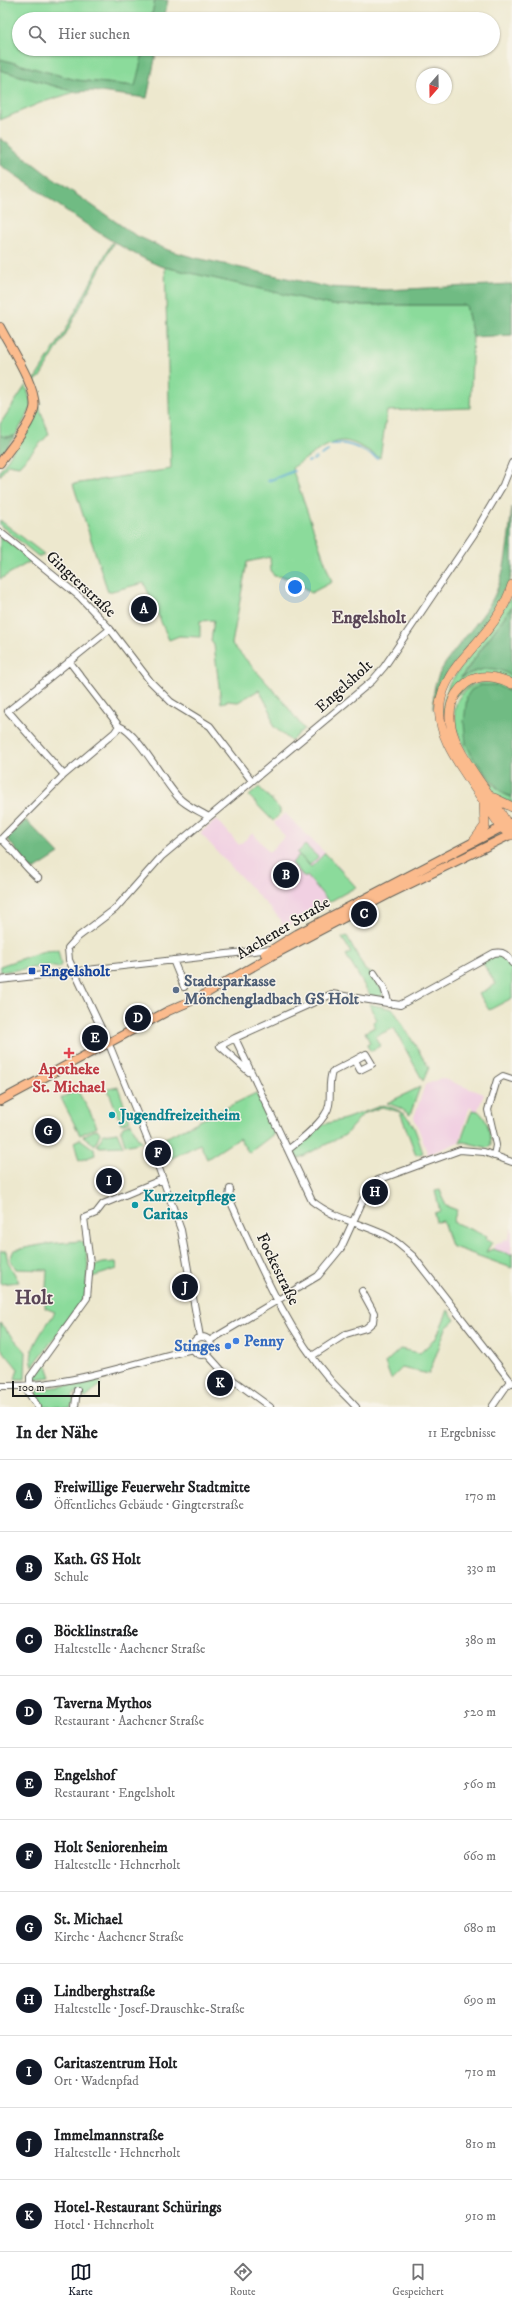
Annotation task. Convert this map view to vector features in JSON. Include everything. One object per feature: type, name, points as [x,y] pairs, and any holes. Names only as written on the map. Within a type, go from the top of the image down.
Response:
[{"type":"highway","points":[[511,835],[507,824],[448,747],[439,723],[439,707],[448,679],[456,665],[492,625],[508,597],[512,585]]},
{"type":"highway","points":[[474,841],[485,826],[486,796],[454,740],[450,723],[451,704],[462,687],[478,678],[497,678],[512,684]]},
{"type":"highway","points":[[486,796],[512,807]]},
{"type":"main road","points":[[0,327],[26,379],[35,403],[31,418],[0,463]]},
{"type":"main road","name":"Aachener Straße","points":[[177,1007],[188,998],[297,934],[507,824]]},
{"type":"main road","name":"Aachener Straße","points":[[0,1101],[177,1007],[198,998],[292,945],[389,894],[511,835]]},
{"type":"street","name":"Engelsholt","points":[[200,1338],[183,1236],[150,1144],[109,1044],[69,960],[68,948],[71,943],[114,909],[161,857],[360,693],[384,667],[474,534],[503,484],[512,463]]},
{"type":"street","name":"Gingterstraße","points":[[0,532],[80,597],[110,629],[150,681],[171,702],[210,726],[223,740],[236,762],[252,781]]},
{"type":"street","points":[[0,712],[8,711],[110,629]]},
{"type":"street","points":[[69,662],[119,726],[125,728],[178,798],[209,817]]},
{"type":"street","points":[[8,711],[64,775]]},
{"type":"street","points":[[38,878],[28,870],[11,847],[1,839],[64,775],[115,732],[119,726]]},
{"type":"street","points":[[256,950],[297,934]]},
{"type":"street","points":[[0,980],[76,973],[273,949],[292,945]]},
{"type":"street","points":[[249,1072],[220,1046],[332,994],[400,1005],[433,985],[494,953],[501,952],[507,955],[512,963]]},
{"type":"street","points":[[173,960],[184,986]]},
{"type":"street","points":[[374,973],[384,988],[390,1004]]},
{"type":"street","points":[[235,1038],[249,1072],[312,1201],[325,1211],[396,1241],[413,1256],[511,1382],[492,1407]]},
{"type":"street","points":[[288,1150],[324,1117],[329,1106],[329,1081],[332,1072],[355,1060]]},
{"type":"street","points":[[494,1156],[496,1144],[488,1110],[497,1080],[503,1076],[512,1078]]},
{"type":"street","points":[[209,1341],[211,1348],[207,1354],[199,1355],[193,1348],[194,1341],[200,1338],[209,1341],[318,1276],[329,1265],[341,1248],[368,1189],[378,1180],[460,1150],[472,1150],[512,1162]]},
{"type":"street","points":[[38,1407],[27,1386],[30,1377],[87,1298],[90,1263],[84,1218],[96,1213],[103,1204],[163,1179]]},
{"type":"street","name":"Fockestraße","points":[[230,1188],[229,1198],[277,1301],[312,1356],[331,1381],[356,1407]]},
{"type":"street","points":[[312,1356],[346,1334],[366,1328],[372,1322],[374,1313],[362,1291]]},
{"type":"street","points":[[0,1386],[27,1386],[87,1378],[193,1348]]},
{"type":"street","points":[[207,1354],[224,1374],[270,1407]]},
{"type":"street","points":[[77,1390],[78,1406]]},
{"type":"shaded area","points":[[285,813],[342,870],[313,883],[329,901],[288,926],[283,934],[281,920],[200,833],[217,819],[239,845],[253,833],[269,852],[285,837],[274,823]]},
{"type":"shaded area","points":[[441,1078],[484,1094],[477,1112],[470,1106],[459,1142],[428,1155],[414,1117],[425,1085]]},
{"type":"shaded area","points":[[512,1227],[511,1255],[493,1249],[495,1244],[508,1239]]},
{"type":"green space","points":[[0,0],[155,0],[152,12],[12,12],[12,56],[142,56],[136,86],[76,80],[0,59]]},
{"type":"green space","points":[[155,0],[168,0],[165,12],[152,12]]},
{"type":"green space","points":[[142,56],[156,56],[147,98],[92,91],[75,92],[0,70],[0,59],[76,80],[135,86]]},
{"type":"green space","points":[[0,70],[75,92],[40,103],[0,120]]},
{"type":"green space","points":[[0,138],[48,175],[135,235],[168,250],[192,257],[327,287],[385,290],[512,284],[512,335],[473,337],[466,305],[331,305],[160,266],[139,256],[98,232],[0,165]]},
{"type":"green space","points":[[112,242],[113,244],[68,330],[40,377],[35,381],[41,404],[33,382],[64,333]]},
{"type":"green space","points":[[165,267],[331,305],[466,305],[473,337],[470,408],[387,411],[380,458],[353,443],[344,441],[324,447],[292,468],[332,582],[311,593],[303,587],[300,579],[274,576],[271,571],[270,557],[247,562],[232,644],[283,701],[304,729],[291,741],[273,726],[271,712],[259,690],[238,702],[228,701],[221,703],[214,645],[211,641],[214,620],[200,621],[200,637],[179,636],[169,640],[144,583],[108,592],[73,484],[171,469]]},
{"type":"green space","points":[[26,385],[32,407],[15,436],[3,437],[0,435],[0,424]]},
{"type":"green space","points":[[39,406],[49,434],[19,466],[8,464],[0,476],[0,471],[35,417]]},
{"type":"green space","points":[[0,435],[8,438],[15,436],[0,457]]},
{"type":"green space","points":[[512,507],[512,571],[509,584],[490,622],[447,673],[433,709],[434,688],[440,673],[453,652],[485,611],[496,591],[504,568]]},
{"type":"green space","points":[[0,520],[44,554],[39,557],[0,525]]},
{"type":"green space","points":[[0,536],[33,560],[0,579]]},
{"type":"green space","points":[[512,596],[512,606],[461,677],[480,670],[493,669],[505,672],[512,677],[512,681],[486,674],[452,698],[452,749],[442,710],[449,684]]},
{"type":"green space","points":[[512,606],[512,677],[499,670],[486,669],[474,672],[461,678]]},
{"type":"green space","points":[[485,681],[506,685],[512,689],[512,693],[507,689],[466,744],[479,766],[492,783],[506,795],[512,797],[512,803],[497,796],[489,788],[464,748],[458,734],[455,721],[455,708],[459,697],[469,688]]},
{"type":"green space","points":[[481,685],[496,685],[512,693],[512,797],[502,793],[474,759],[466,744],[464,723],[467,696],[471,690]]},
{"type":"green space","points":[[259,787],[280,809],[280,814],[273,821],[249,796]]},
{"type":"green space","points":[[26,820],[59,854],[34,870],[30,869],[7,838]]},
{"type":"green space","points":[[305,845],[318,857],[310,865],[297,853]]},
{"type":"green space","points":[[325,853],[356,887],[329,902],[307,876],[305,878],[292,863],[299,855],[311,867]]},
{"type":"green space","points":[[347,936],[365,970],[373,974],[383,993],[381,998],[370,995],[346,955],[351,952],[342,938]]},
{"type":"green space","points":[[58,950],[61,964],[59,968],[48,966],[0,972],[0,966],[44,951]]},
{"type":"green space","points":[[495,955],[502,955],[512,966],[512,998],[489,1010],[479,994],[496,984],[482,962]]},
{"type":"green space","points":[[369,1004],[393,1009],[429,1068],[423,1081],[394,1028],[376,1036],[380,1046],[370,1051],[367,1045],[370,1043],[365,1032],[375,1027],[373,1022],[377,1020]]},
{"type":"green space","points":[[118,1087],[130,1121],[121,1124],[108,1089]]},
{"type":"green space","points":[[420,1087],[410,1115],[400,1108],[387,1103]]},
{"type":"green space","points":[[77,1090],[97,1127],[80,1135],[61,1098]]},
{"type":"green space","points":[[256,1093],[275,1133],[249,1153],[239,1138],[207,1159],[200,1144],[164,1162],[157,1142]]},
{"type":"green space","points":[[383,1105],[401,1112],[411,1122],[423,1153],[416,1155],[400,1112],[382,1107],[363,1114],[345,1135],[297,1159],[294,1152],[297,1146],[324,1124],[345,1119]]},
{"type":"green space","points":[[472,1110],[478,1111],[486,1122],[491,1140],[491,1145],[488,1148],[464,1142],[460,1143]]},
{"type":"green space","points":[[131,1123],[138,1139],[142,1142],[129,1145],[125,1144],[121,1131],[123,1126]]},
{"type":"green space","points":[[97,1129],[100,1133],[95,1145],[83,1136]]},
{"type":"green space","points":[[117,1132],[123,1146],[100,1147],[97,1145],[104,1134]]},
{"type":"green space","points":[[80,1139],[94,1149],[95,1155],[79,1161],[74,1142]]},
{"type":"green space","points":[[440,1190],[446,1206],[457,1210],[453,1222],[487,1236],[486,1240],[492,1242],[486,1252],[493,1249],[511,1255],[512,1253],[512,1268],[451,1246],[443,1221],[436,1222],[434,1213],[440,1211],[435,1191]]},
{"type":"green space","points":[[81,1241],[85,1244],[88,1264],[85,1297],[33,1366],[31,1360],[34,1346],[55,1312],[45,1308],[47,1270],[16,1269],[10,1259],[14,1250],[46,1244]]},
{"type":"green space","points":[[0,1251],[6,1251],[8,1262],[19,1282],[0,1284]]},
{"type":"green space","points":[[116,1262],[117,1269],[92,1277],[94,1266],[103,1263]]},
{"type":"green space","points":[[448,1310],[455,1320],[446,1328],[429,1374],[402,1368],[391,1379],[385,1363],[400,1349],[420,1353],[436,1338]]},
{"type":"green space","points":[[0,1323],[26,1352],[25,1379],[15,1379],[18,1369],[0,1347]]},
{"type":"green space","points":[[45,1360],[51,1377],[34,1379],[33,1377]]},
{"type":"green space","points":[[96,1378],[101,1384],[86,1398],[76,1392],[72,1397],[74,1402],[70,1407],[44,1407],[36,1396],[39,1389],[64,1386]]},
{"type":"waterway","points":[[331,445],[349,445],[361,449],[377,458]]},
{"type":"waterway","points":[[321,455],[328,451]]},
{"type":"waterway","points":[[268,481],[294,471]]},
{"type":"place","name":"Freiwillige Feuerwehr Stadtmitte","points":[[144,609]]},
{"type":"place","name":"Kath. GS Holt","points":[[286,875]]},
{"type":"place","name":"Böcklinstraße","points":[[364,914]]},
{"type":"place","name":"Engelsholt","points":[[32,971]]},
{"type":"place","name":"Stadtsparkasse Mönchengladbach GS Holt","points":[[176,990]]},
{"type":"place","name":"Taverna Mythos","points":[[138,1018]]},
{"type":"place","name":"Engelshof","points":[[95,1038]]},
{"type":"place","name":"Apotheke St. Michael","points":[[69,1053]]},
{"type":"place","name":"Jugendfreizeitheim","points":[[112,1115]]},
{"type":"place","name":"St. Michael","points":[[48,1131]]},
{"type":"place","name":"Holt Seniorenheim","points":[[158,1153]]},
{"type":"place","name":"Caritaszentrum Holt","points":[[109,1181]]},
{"type":"place","name":"Lindberghstraße","points":[[375,1192]]},
{"type":"place","name":"Kurzzeitpflege Caritas","points":[[135,1205]]},
{"type":"place","name":"Immelmannstraße","points":[[185,1287]]},
{"type":"place","name":"Penny","points":[[236,1341]]},
{"type":"place","name":"Stinges","points":[[228,1346]]},
{"type":"place","name":"Hotel-Restaurant Schürings","points":[[220,1383]]},
{"type":"district","name":"Engelsholt","points":[[369,618]]},
{"type":"district","name":"Holt","points":[[34,1298]]}]
